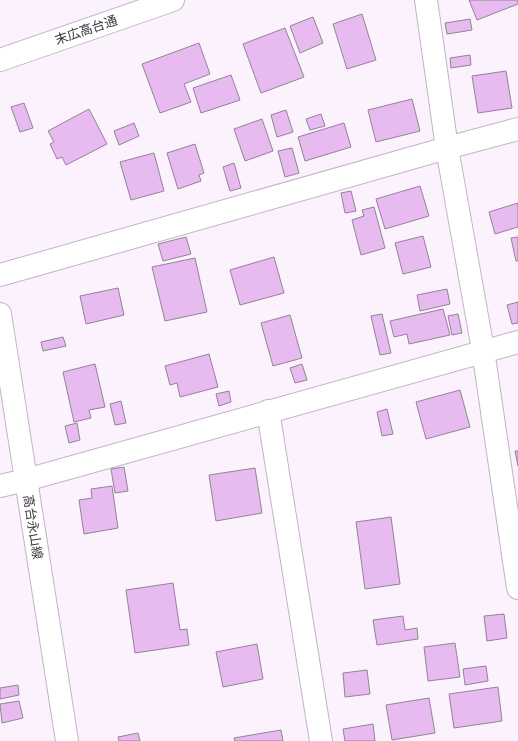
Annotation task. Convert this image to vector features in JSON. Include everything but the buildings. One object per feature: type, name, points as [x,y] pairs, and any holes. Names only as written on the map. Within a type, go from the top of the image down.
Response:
[{"type":"street","name":"末広高台通","points":[[0,60],[172,0]]},
{"type":"street","points":[[426,0],[447,148],[483,350],[518,588]]},
{"type":"street","points":[[0,275],[518,129]]},
{"type":"street","name":"高台永山線","points":[[0,314],[67,741]]},
{"type":"street","points":[[0,486],[26,480],[483,350],[518,342]]},
{"type":"street","points":[[268,411],[321,741]]}]
